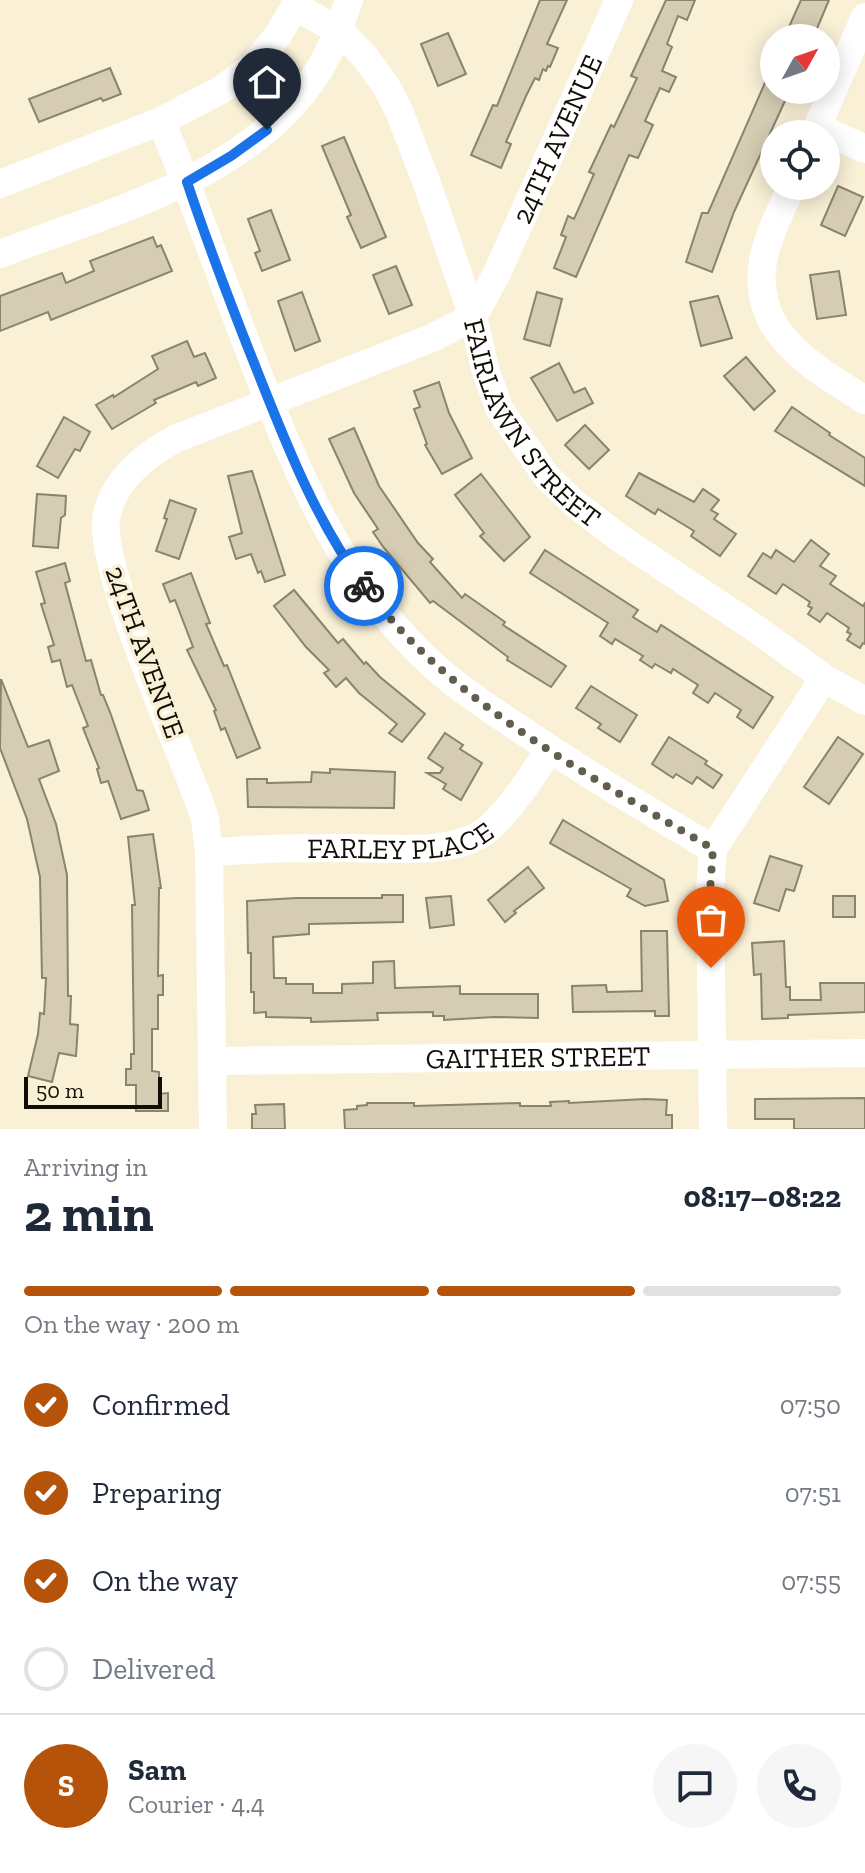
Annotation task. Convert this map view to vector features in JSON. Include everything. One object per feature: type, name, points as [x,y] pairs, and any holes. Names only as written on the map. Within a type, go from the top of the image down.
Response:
[{"type":"street","points":[[0,254],[187,182],[231,156],[278,120],[318,71],[339,30],[349,0]]},
{"type":"street","name":"24TH AVENUE","points":[[213,1129],[209,853],[205,819],[197,791],[128,617],[107,546],[107,513],[126,478],[153,452],[175,439],[432,338],[473,317],[497,273],[619,0]]},
{"type":"street","points":[[0,184],[161,121],[221,90],[253,66],[278,35],[297,4]]},
{"type":"street","name":"FAIRLAWN STREET","points":[[297,4],[339,30],[365,57],[386,86],[426,181],[473,317],[486,372],[500,410],[547,477],[575,504],[621,539],[824,678],[865,701]]},
{"type":"street","points":[[821,120],[865,17]]},
{"type":"street","points":[[161,121],[313,504],[345,560],[370,595],[435,667],[480,702],[713,849]]},
{"type":"street","points":[[840,140],[865,149]]},
{"type":"street","points":[[786,200],[763,263],[763,292],[770,317],[784,341],[805,361],[865,400]]},
{"type":"street","points":[[713,1129],[710,891],[713,849],[824,678]]},
{"type":"street","name":"FARLEY PLACE","points":[[209,853],[263,849],[413,848],[447,846],[466,841],[487,830],[532,777],[550,749]]},
{"type":"street","name":"GAITHER STREET","points":[[212,1061],[865,1053]]},
{"type":"building","points":[[540,0],[567,0],[547,44],[558,48],[550,67],[546,71],[543,69],[539,80],[535,78],[526,96],[506,142],[511,144],[501,168],[471,155],[493,105],[497,106]]},
{"type":"building","points":[[666,0],[695,0],[687,20],[678,16],[667,44],[672,47],[662,71],[676,77],[669,92],[660,88],[645,121],[653,125],[638,158],[629,155],[576,277],[554,268],[566,237],[561,235],[568,216],[574,219],[594,174],[589,172],[637,78],[631,76]]},
{"type":"building","points":[[801,0],[829,0],[819,24],[790,24]]},
{"type":"building","points":[[448,33],[466,74],[438,86],[421,44]]},
{"type":"building","points":[[110,68],[121,94],[103,101],[101,98],[39,122],[29,99]]},
{"type":"building","points":[[760,94],[760,104],[784,104],[776,120],[760,120],[760,155],[734,212],[712,272],[686,262],[702,213],[708,213]]},
{"type":"building","points":[[344,137],[386,237],[361,248],[347,217],[351,215],[322,146]]},
{"type":"building","points":[[840,187],[863,197],[845,236],[821,225],[832,200],[840,200]]},
{"type":"building","points":[[271,210],[290,260],[262,271],[255,253],[260,251],[248,219]]},
{"type":"building","points":[[153,237],[157,247],[161,245],[172,271],[51,320],[48,312],[0,331],[0,296],[62,273],[66,283],[94,271],[90,261]]},
{"type":"building","points":[[396,266],[412,305],[389,314],[373,275]]},
{"type":"building","points":[[839,271],[846,315],[817,319],[810,275]]},
{"type":"building","points":[[302,292],[320,341],[295,351],[278,301]]},
{"type":"building","points":[[537,292],[562,299],[550,346],[524,339]]},
{"type":"building","points":[[718,296],[732,338],[701,346],[690,302]]},
{"type":"building","points":[[187,341],[194,357],[205,353],[216,378],[198,386],[196,382],[154,400],[156,403],[112,429],[96,405],[158,369],[152,356]]},
{"type":"building","points":[[746,357],[775,391],[754,410],[724,376]]},
{"type":"building","points":[[559,363],[574,393],[585,388],[593,403],[557,421],[531,378]]},
{"type":"building","points":[[439,382],[449,413],[472,458],[442,474],[425,445],[414,409],[420,407],[414,391]]},
{"type":"building","points":[[792,407],[865,458],[865,486],[775,431]]},
{"type":"building","points":[[64,417],[90,432],[80,451],[75,449],[58,478],[37,466]]},
{"type":"building","points":[[585,425],[609,450],[589,469],[565,445]]},
{"type":"building","points":[[354,428],[379,486],[418,543],[433,559],[430,562],[462,598],[465,594],[505,622],[503,625],[566,666],[551,687],[507,660],[508,657],[433,601],[430,603],[384,548],[373,532],[378,529],[354,493],[329,439]]},
{"type":"building","points":[[252,471],[285,575],[265,582],[251,554],[236,559],[229,537],[242,533],[228,476]]},
{"type":"building","points":[[639,473],[694,502],[703,489],[719,500],[711,510],[718,514],[714,519],[736,534],[720,556],[691,536],[694,531],[658,509],[655,514],[626,496]]},
{"type":"building","points":[[481,474],[530,537],[504,561],[480,536],[484,533],[455,495]]},
{"type":"building","points":[[37,494],[66,496],[58,548],[33,546]]},
{"type":"building","points":[[170,500],[196,509],[179,559],[156,551]]},
{"type":"building","points":[[811,540],[829,554],[820,566],[836,576],[830,584],[863,606],[865,603],[865,644],[860,648],[847,640],[851,634],[847,632],[849,628],[827,613],[820,622],[808,614],[812,608],[808,606],[810,602],[783,584],[776,594],[748,576],[763,553],[771,558],[776,550],[794,562]]},
{"type":"building","points":[[545,550],[638,610],[633,617],[657,632],[661,625],[773,697],[753,728],[737,717],[741,710],[715,693],[708,703],[693,693],[698,685],[673,669],[671,673],[655,664],[652,668],[640,660],[643,656],[615,639],[612,644],[600,636],[608,623],[530,573]]},
{"type":"building","points":[[65,563],[70,581],[65,583],[86,661],[91,660],[137,790],[143,791],[149,810],[121,819],[108,781],[101,783],[99,768],[83,728],[88,726],[72,685],[67,687],[60,660],[52,662],[48,647],[54,645],[41,604],[45,603],[36,572]]},
{"type":"building","points":[[191,573],[210,623],[206,624],[224,666],[227,665],[260,748],[237,758],[225,728],[221,730],[216,710],[187,650],[193,647],[175,600],[170,602],[163,584]]},
{"type":"building","points":[[294,590],[338,643],[343,639],[364,664],[366,662],[425,714],[402,742],[389,733],[397,724],[359,693],[346,678],[336,687],[324,673],[329,670],[306,647],[274,606]]},
{"type":"building","points":[[1,679],[28,747],[49,740],[59,771],[39,779],[56,824],[67,875],[70,1024],[78,1025],[76,1056],[59,1053],[52,1082],[28,1076],[40,1013],[44,1014],[46,978],[42,978],[40,877],[27,819],[0,748]]},
{"type":"building","points":[[591,686],[637,715],[620,742],[598,728],[601,724],[576,708]]},
{"type":"building","points":[[445,733],[463,745],[460,749],[482,763],[461,800],[443,789],[446,784],[427,773],[440,773],[443,768],[428,758]]},
{"type":"building","points":[[669,737],[707,761],[705,764],[722,775],[713,788],[697,777],[692,784],[676,774],[673,778],[652,764]]},
{"type":"building","points":[[838,737],[863,754],[829,804],[804,787]]},
{"type":"building","points":[[330,769],[395,772],[394,808],[248,807],[247,779],[267,779],[267,783],[311,782],[312,772],[330,773]]},
{"type":"building","points":[[563,820],[664,880],[668,901],[645,906],[627,896],[631,889],[550,843]]},
{"type":"building","points":[[153,834],[161,888],[158,976],[163,975],[163,995],[158,995],[158,1029],[152,1029],[152,1071],[159,1072],[159,1094],[168,1093],[168,1111],[136,1111],[136,1085],[126,1085],[126,1069],[131,1069],[131,1054],[134,1054],[132,905],[135,905],[128,837]]},
{"type":"building","points":[[770,856],[802,866],[794,891],[786,889],[779,911],[754,903]]},
{"type":"building","points":[[528,867],[544,888],[505,922],[488,900]]},
{"type":"building","points":[[382,895],[403,895],[403,922],[309,924],[309,934],[273,937],[274,978],[286,978],[286,984],[313,984],[313,993],[342,993],[342,984],[373,983],[373,962],[394,961],[395,988],[460,986],[460,994],[538,994],[538,1018],[444,1020],[444,1016],[433,1016],[433,1012],[377,1013],[378,1020],[311,1022],[311,1018],[266,1017],[266,1012],[254,1013],[247,901],[382,898]]},
{"type":"building","points":[[451,896],[454,925],[430,928],[426,898]]},
{"type":"building","points":[[833,896],[855,896],[855,917],[833,917]]},
{"type":"building","points":[[641,931],[667,931],[669,1016],[655,1016],[655,1011],[573,1012],[572,986],[606,985],[607,992],[642,991]]},
{"type":"building","points":[[784,941],[786,987],[790,987],[790,1000],[821,1000],[820,983],[865,983],[865,1012],[762,1019],[761,974],[754,975],[752,943]]},
{"type":"building","points":[[865,1098],[865,1129],[794,1129],[794,1119],[755,1119],[755,1099]]},
{"type":"building","points":[[667,1100],[666,1115],[672,1115],[672,1129],[345,1129],[344,1110],[357,1109],[357,1106],[367,1103],[414,1103],[414,1106],[520,1103],[520,1106],[551,1106],[550,1102]]},
{"type":"building","points":[[284,1104],[285,1129],[252,1129],[255,1105]]},
{"type":"way so far","points":[[364,586],[397,628],[435,667],[480,702],[636,804],[713,849],[711,968]]},
{"type":"route","points":[[267,130],[187,182],[204,235],[301,480],[345,560],[364,586]]}]
